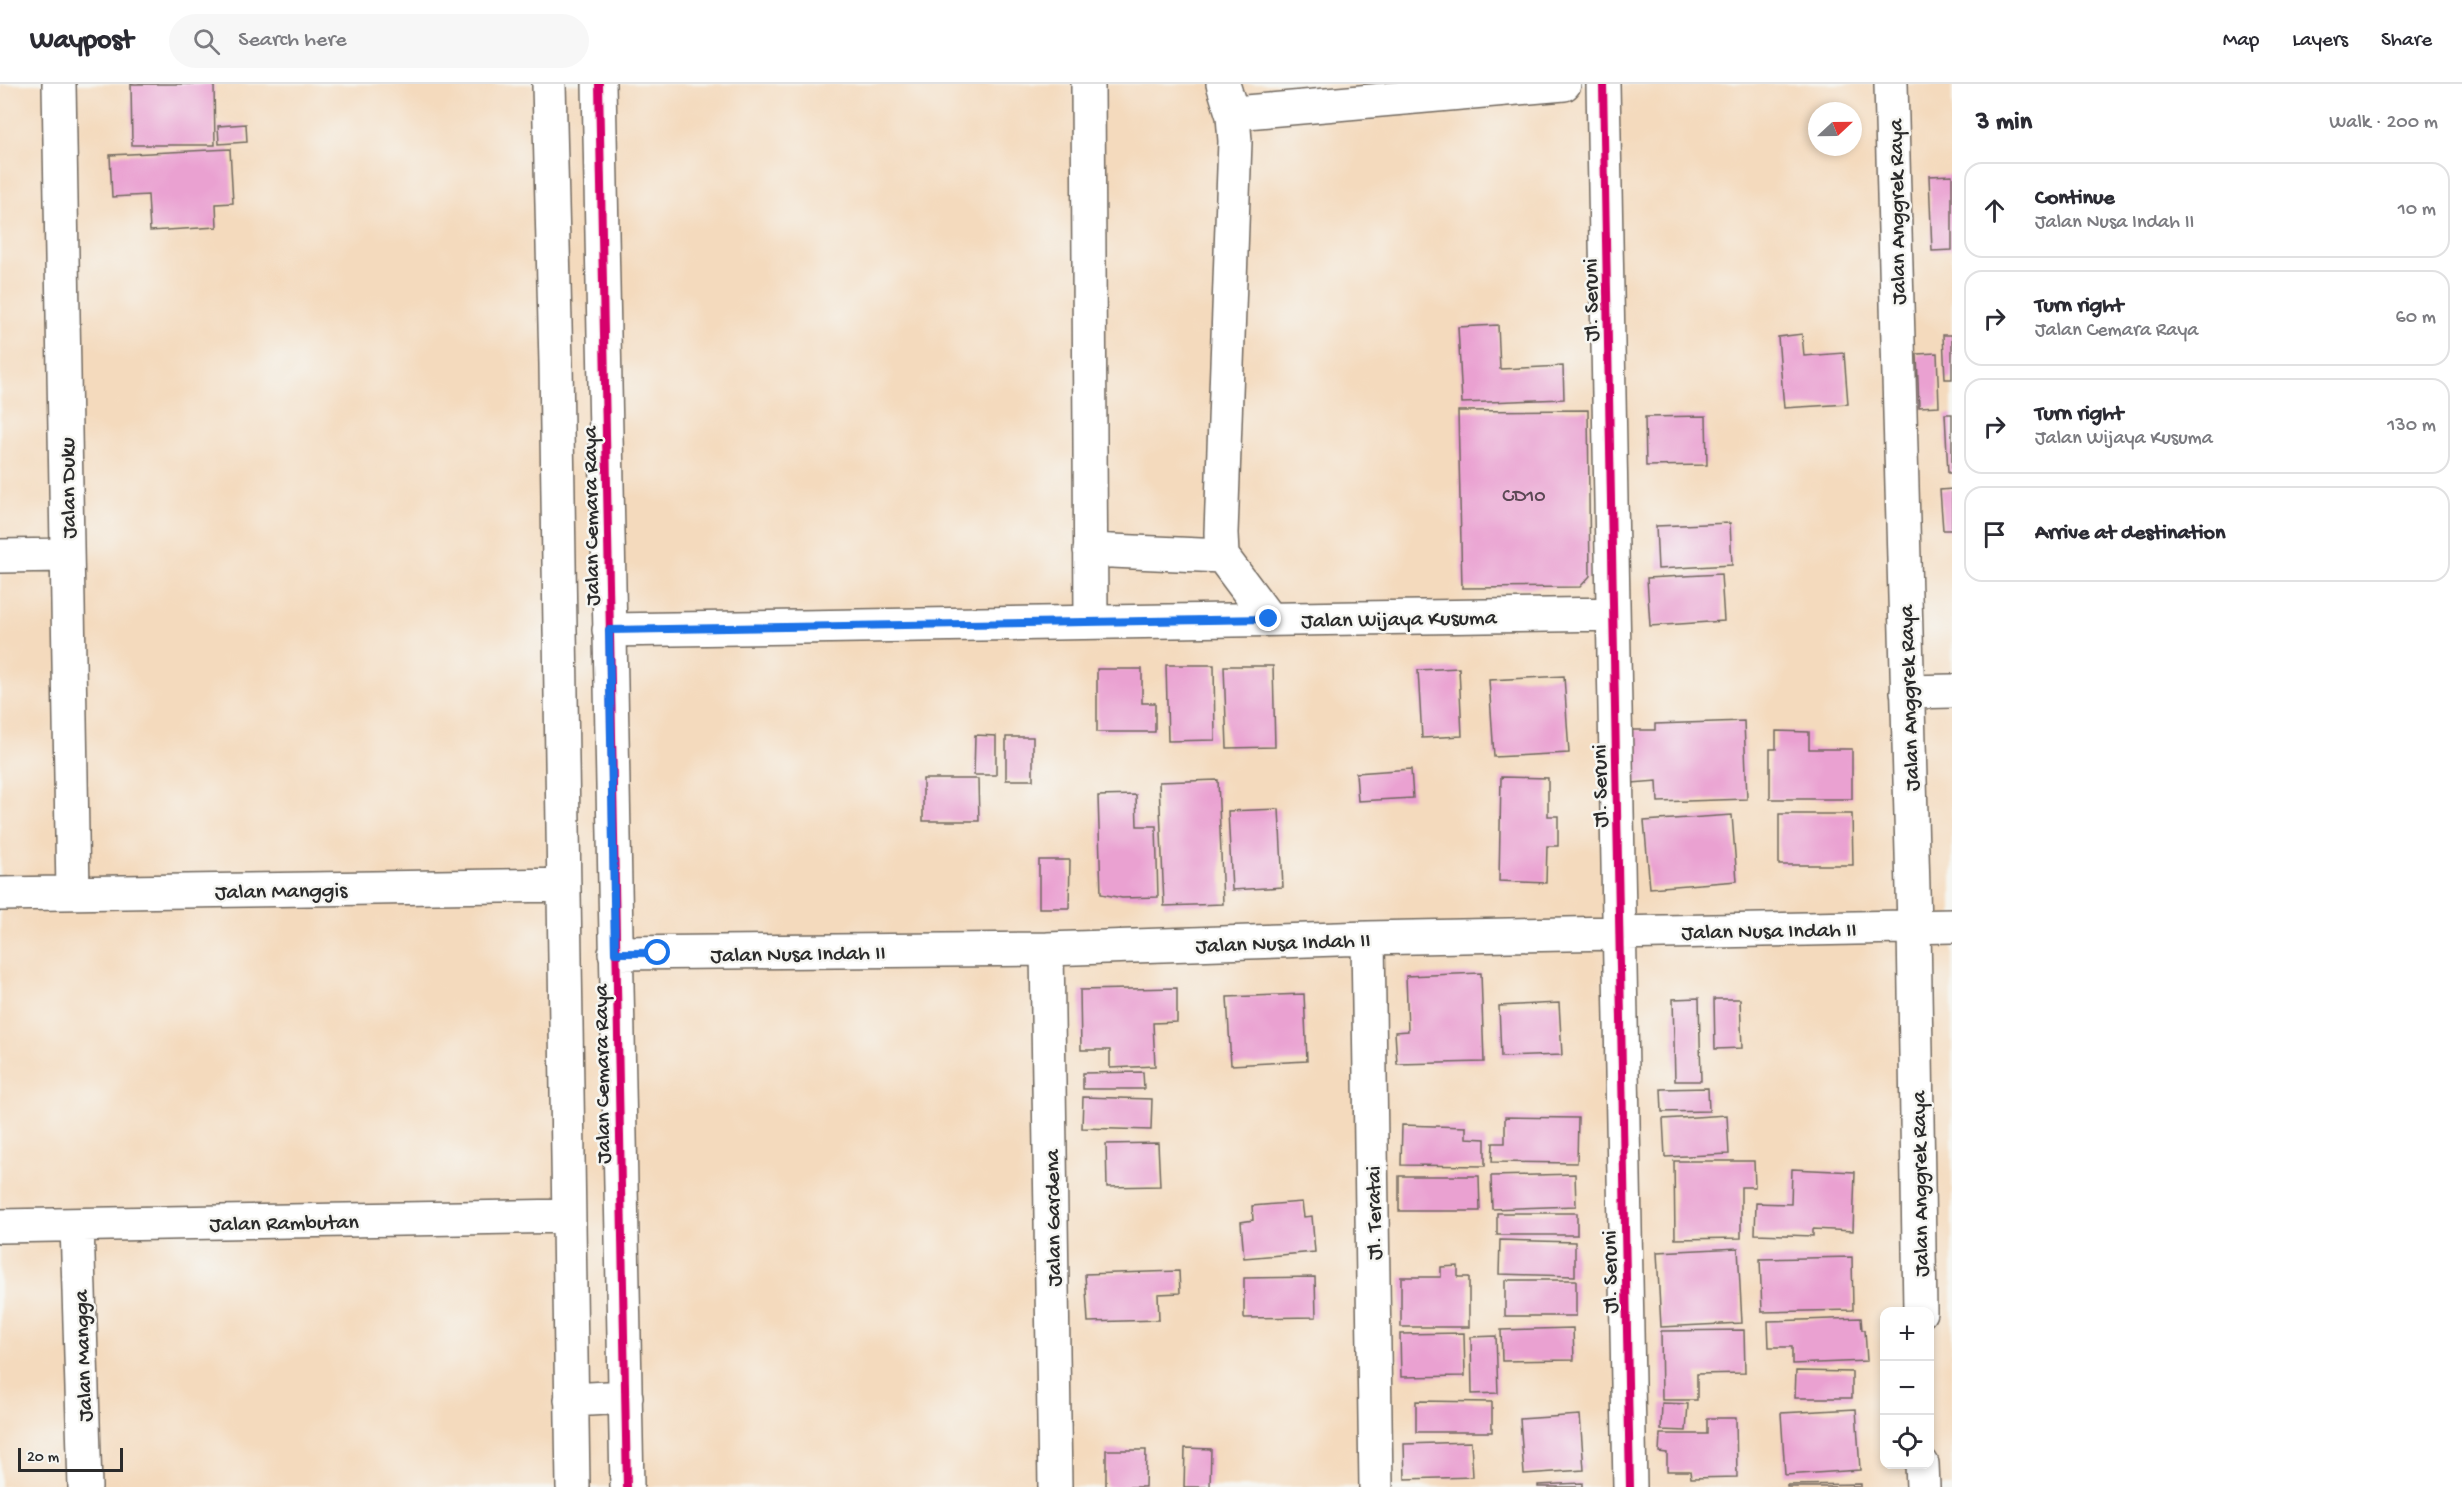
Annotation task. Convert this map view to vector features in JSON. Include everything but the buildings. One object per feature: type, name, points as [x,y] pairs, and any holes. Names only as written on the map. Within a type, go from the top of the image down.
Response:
[{"type":"street","name":"Jalan Duku","points":[[59,84],[73,892]]},
{"type":"street","name":"Jalan Cemara Raya","points":[[549,84],[556,364],[562,885],[573,1487]]},
{"type":"street","name":"Jalan Cemara Raya","points":[[599,84],[627,1487]]},
{"type":"street","points":[[1088,84],[1091,621]]},
{"type":"street","points":[[1223,84],[1233,116],[1235,141],[1222,556],[1269,619]]},
{"type":"street","points":[[1233,116],[1246,112],[1564,84]]},
{"type":"street","name":"Jl. Seruni","points":[[1603,84],[1630,1487]]},
{"type":"street","name":"Jalan Anggrek Raya","points":[[1891,84],[1914,926],[1920,1307]]},
{"type":"street","points":[[556,364],[604,364]]},
{"type":"street","points":[[1090,550],[1222,556]]},
{"type":"street","points":[[0,556],[67,555]]},
{"type":"street","name":"Jalan Wijaya Kusuma","points":[[609,630],[1613,614]]},
{"type":"street","points":[[1907,692],[1952,691]]},
{"type":"street","name":"Jalan Manggis","points":[[0,894],[562,885]]},
{"type":"street","name":"Jalan Nusa Indah II","points":[[615,953],[1047,949],[1368,938],[1952,926]]},
{"type":"street","name":"Jl. Teratai","points":[[1368,938],[1376,1487]]},
{"type":"street","name":"Jalan Gardena","points":[[1047,949],[1055,1487]]},
{"type":"street","name":"Jalan Rambutan","points":[[0,1226],[568,1216]]},
{"type":"street","name":"Jalan Mangga","points":[[77,1225],[85,1487]]},
{"type":"street","points":[[571,1400],[626,1397]]},
{"type":"street","points":[[1922,1469],[1923,1487]]},
{"type":"cycle path","points":[[599,84],[627,1487]]},
{"type":"cycle path","points":[[1603,84],[1630,1487]]},
{"type":"route","points":[[658,953],[615,953],[609,630],[1269,619]]}]
